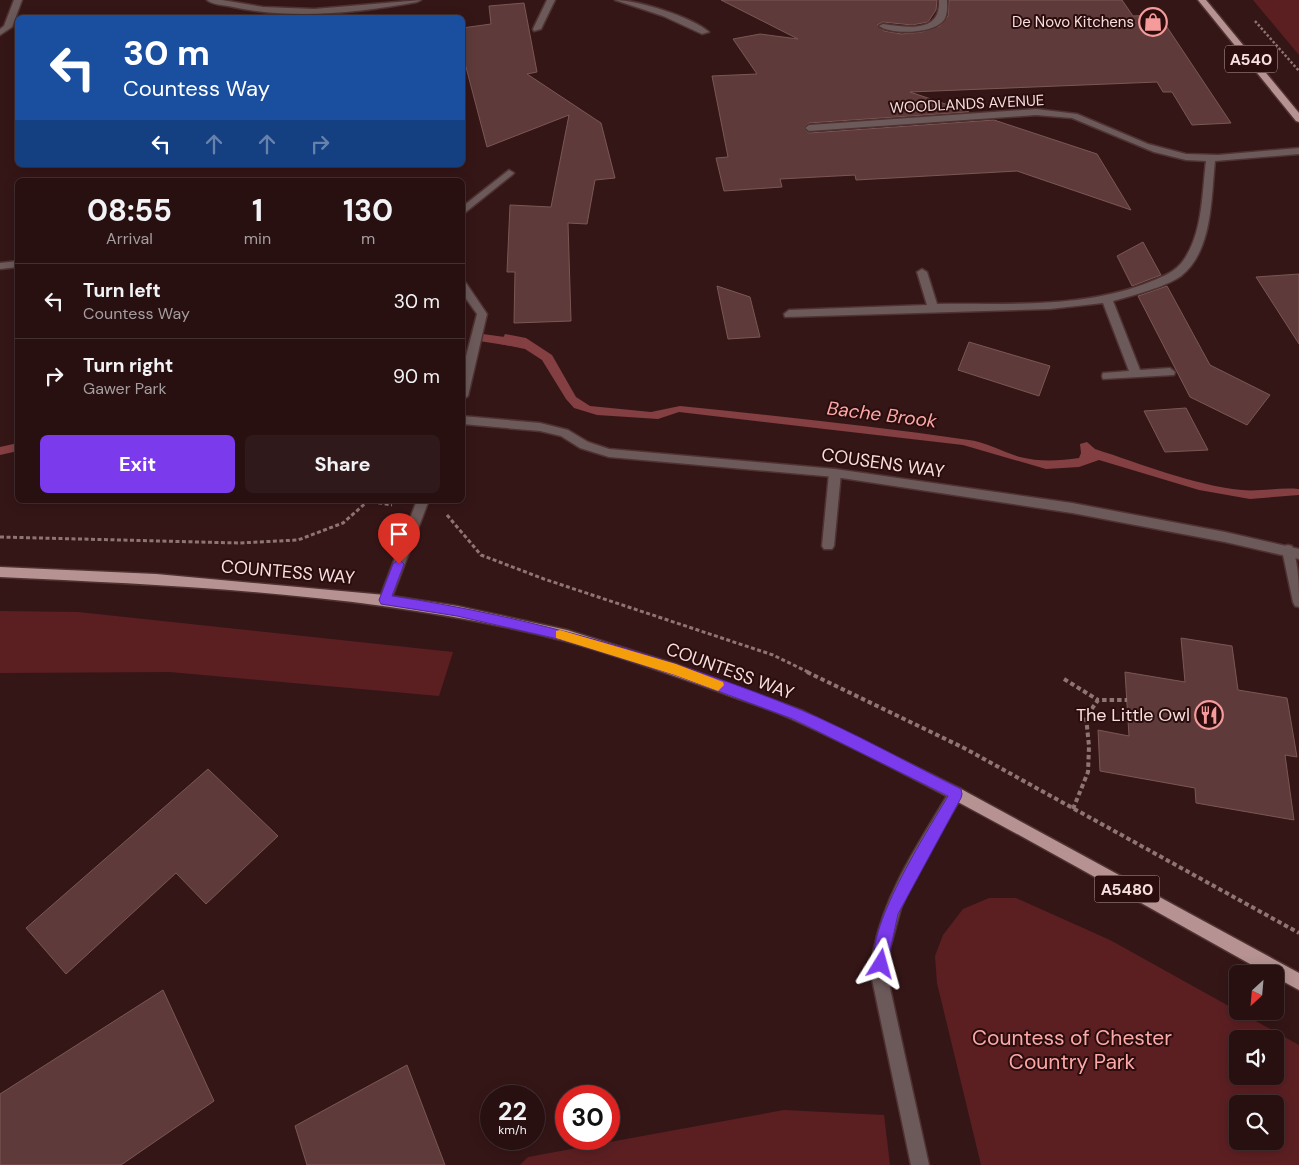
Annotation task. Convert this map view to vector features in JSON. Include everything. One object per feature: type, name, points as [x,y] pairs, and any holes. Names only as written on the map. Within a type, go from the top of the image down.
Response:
[{"type":"main road","name":"A540","points":[[1202,0],[1299,119]]},
{"type":"main road","name":"COUNTESS WAY","points":[[0,572],[156,579],[385,600],[457,611],[567,636],[676,670],[798,715],[956,794],[1239,952],[1299,982]]},
{"type":"street","points":[[0,33],[8,27],[18,0]]},
{"type":"street","points":[[211,0],[234,6],[307,13],[371,9],[417,0]]},
{"type":"street","points":[[537,29],[551,0]]},
{"type":"street","points":[[619,0],[666,14],[705,32]]},
{"type":"street","points":[[882,26],[908,28],[932,25],[940,21],[945,13],[943,0]]},
{"type":"street","name":"WOODLANDS AVENUE","points":[[809,128],[1036,112],[1074,116],[1136,144],[1171,154],[1211,158],[1299,151]]},
{"type":"street","points":[[789,314],[933,308],[1018,308],[1108,299],[1143,290],[1178,273],[1195,250],[1202,219],[1211,158]]},
{"type":"street","points":[[465,210],[509,173]]},
{"type":"street","points":[[0,266],[15,264]]},
{"type":"street","points":[[922,272],[933,308]]},
{"type":"street","points":[[465,289],[482,314],[465,372]]},
{"type":"street","points":[[1108,299],[1136,374]]},
{"type":"street","points":[[1107,376],[1170,372]]},
{"type":"street","name":"COUSENS WAY","points":[[465,420],[540,427],[564,433],[584,445],[609,453],[835,473],[1072,508],[1294,552]]},
{"type":"street","points":[[828,546],[835,473]]},
{"type":"street","points":[[385,600],[422,503]]},
{"type":"street","points":[[1294,552],[1299,602]]},
{"type":"street","points":[[920,1165],[880,979],[882,949],[891,913],[911,873],[956,794]]},
{"type":"path","points":[[1249,14],[1299,71]]},
{"type":"path","points":[[1064,679],[1098,700],[1126,700]]},
{"type":"path","points":[[1074,809],[1088,772],[1089,746],[1086,717],[1098,700]]},
{"type":"green space","points":[[1253,0],[1299,0],[1299,55]]},
{"type":"green space","points":[[0,611],[78,612],[453,652],[439,696],[170,672],[0,673]]},
{"type":"green space","name":"Countess of Chester Country Park","points":[[989,898],[1016,898],[1110,940],[1229,1006],[1229,1020],[1254,1020],[1272,1030],[1229,1030],[1229,1085],[1284,1085],[1284,1037],[1299,1045],[1299,1165],[981,1165],[937,983],[935,956],[943,935],[963,909]]},
{"type":"green space","points":[[784,1110],[884,1115],[890,1165],[520,1165],[528,1157],[566,1150],[620,1150],[620,1140]]},
{"type":"shaded area","points":[[505,334],[526,338],[552,355],[576,397],[590,406],[651,412],[680,406],[861,426],[975,441],[1027,459],[1057,460],[1079,458],[1081,453],[1080,444],[1087,442],[1095,449],[1205,484],[1248,490],[1299,489],[1299,495],[1250,499],[1199,490],[1099,460],[1079,467],[1046,469],[963,445],[679,412],[658,419],[597,415],[574,408],[566,399],[542,360],[525,349],[500,344]]},
{"type":"building","points":[[721,0],[937,0],[936,10],[928,22],[912,25],[883,22],[877,25],[884,31],[902,34],[922,32],[940,26],[948,16],[949,0],[1122,0],[1133,16],[1159,15],[1231,123],[1192,125],[1172,92],[1163,92],[1157,82],[910,92],[969,112],[809,123],[803,128],[809,133],[994,120],[1097,154],[1131,210],[1017,171],[856,180],[855,175],[780,179],[782,187],[724,191],[716,158],[728,157],[712,76],[757,74],[733,39],[760,34],[798,39]]},
{"type":"building","points":[[524,3],[537,72],[527,74],[601,123],[615,178],[595,180],[587,224],[568,223],[571,321],[514,323],[515,272],[507,272],[510,205],[551,207],[569,115],[487,147],[465,63],[465,28],[491,24],[489,6]]},
{"type":"building","points":[[1143,242],[1161,275],[1132,286],[1117,256]]},
{"type":"building","points":[[1299,274],[1299,344],[1256,277]]},
{"type":"building","points":[[717,286],[750,297],[760,337],[728,339]]},
{"type":"building","points":[[1167,286],[1210,365],[1270,395],[1247,425],[1190,397],[1138,296]]},
{"type":"building","points":[[969,342],[1050,366],[1039,396],[958,370]]},
{"type":"building","points":[[1186,408],[1208,450],[1165,452],[1144,411]]},
{"type":"building","name":"The Little Owl","points":[[1181,638],[1232,646],[1238,690],[1287,698],[1297,757],[1285,755],[1294,820],[1196,803],[1195,788],[1100,771],[1098,730],[1129,736],[1125,672],[1185,682]]},
{"type":"building","points":[[208,769],[278,836],[206,904],[176,873],[66,974],[26,928]]},
{"type":"building","points":[[163,990],[214,1101],[121,1165],[0,1165],[0,1094]]},
{"type":"building","points":[[407,1065],[445,1165],[307,1165],[295,1126]]},
{"type":"waterway","name":"Bache Brook","points":[[483,338],[519,343]]},
{"type":"waterway","name":"Bache Brook","points":[[0,451],[15,448]]},
{"type":"slow traffic","points":[[560,635],[676,670],[718,685]]},
{"type":"place","name":"De Novo Kitchens","points":[[1153,22]]},
{"type":"place","name":"The Little Owl","points":[[1209,715]]},
{"type":"route","points":[[399,564],[385,600],[457,611],[567,636],[676,670],[798,715],[956,794],[911,873],[891,913],[882,949],[881,964]]}]
